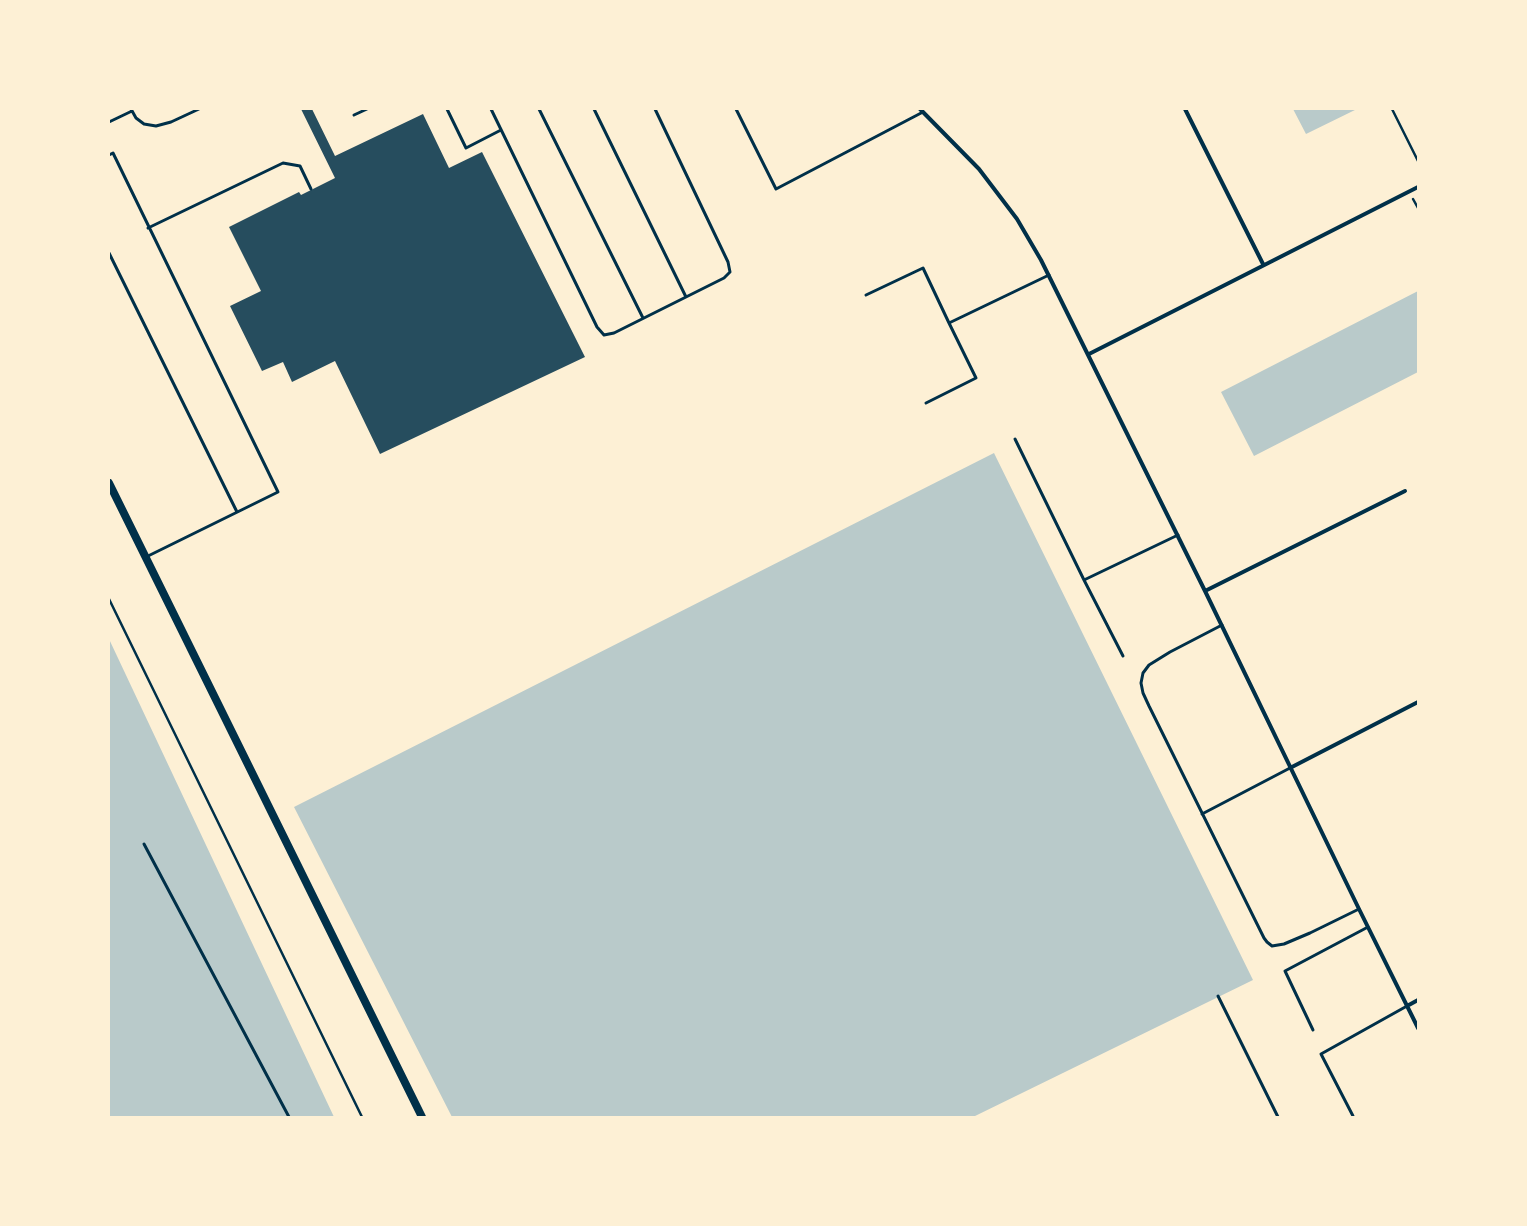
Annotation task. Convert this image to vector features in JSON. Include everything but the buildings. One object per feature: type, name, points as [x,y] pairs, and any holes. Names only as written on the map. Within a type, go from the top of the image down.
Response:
[{"type":"main road","points":[[109,483],[422,1117]]},
{"type":"street","points":[[1185,109],[1264,264]]},
{"type":"street","points":[[921,110],[988,181],[1017,219],[1049,275],[1178,535],[1358,908],[1418,1028]]},
{"type":"street","points":[[1089,354],[1418,187]]},
{"type":"street","points":[[1205,591],[1405,491]]},
{"type":"street","points":[[1290,768],[1418,702]]},
{"type":"street","points":[[1407,1006],[1418,1000]]},
{"type":"lane","points":[[109,122],[132,110],[136,118],[144,124],[156,126],[171,122],[199,109]]},
{"type":"lane","points":[[354,115],[367,109]]},
{"type":"lane","points":[[447,109],[466,148],[501,130]]},
{"type":"lane","points":[[491,109],[597,327],[604,335],[614,333],[724,278],[730,272],[728,262],[655,109]]},
{"type":"lane","points":[[539,109],[643,318]]},
{"type":"lane","points":[[594,109],[686,297]]},
{"type":"lane","points":[[736,109],[776,189],[921,110]]},
{"type":"lane","points":[[109,155],[113,153],[148,228],[278,492],[146,557]]},
{"type":"lane","points":[[148,228],[283,163],[300,166],[312,189]]},
{"type":"lane","points":[[109,254],[237,512]]},
{"type":"lane","points":[[866,295],[923,268],[976,378],[926,403]]},
{"type":"lane","points":[[950,323],[1049,275]]},
{"type":"lane","points":[[1015,439],[1123,656]]},
{"type":"lane","points":[[1084,580],[1178,535]]},
{"type":"lane","points":[[1222,625],[1158,658],[1149,665],[1143,673],[1141,683],[1149,706],[1267,942],[1272,946],[1284,944],[1310,933],[1358,908]]},
{"type":"lane","points":[[1202,814],[1290,768]]},
{"type":"lane","points":[[144,844],[289,1117]]},
{"type":"lane","points":[[1313,1030],[1285,971],[1368,927]]},
{"type":"lane","points":[[1218,996],[1278,1117]]},
{"type":"lane","points":[[1353,1116],[1321,1054],[1407,1006]]},
{"type":"path","points":[[1392,109],[1418,161]]},
{"type":"path","points":[[109,599],[362,1117]]},
{"type":"shaded area","points":[[1293,109],[1357,109],[1306,134]]},
{"type":"shaded area","points":[[1418,291],[1418,372],[1254,456],[1221,392]]},
{"type":"shaded area","points":[[994,453],[1253,980],[973,1117],[452,1117],[294,807]]},
{"type":"shaded area","points":[[109,639],[334,1117],[109,1117]]}]
